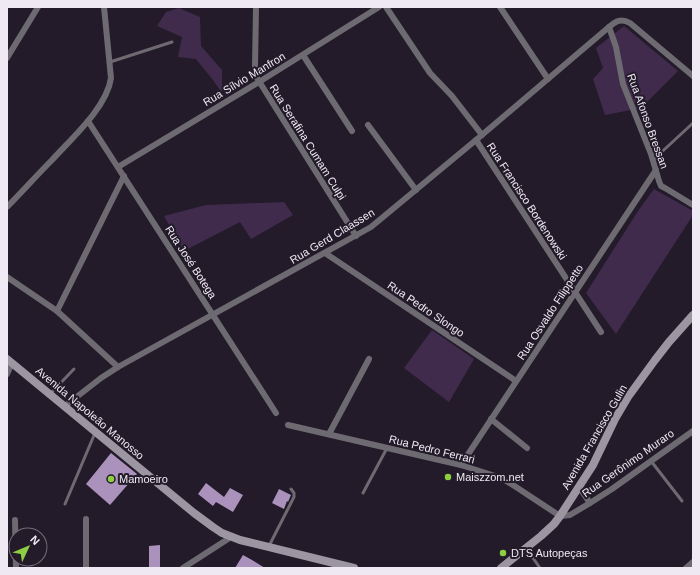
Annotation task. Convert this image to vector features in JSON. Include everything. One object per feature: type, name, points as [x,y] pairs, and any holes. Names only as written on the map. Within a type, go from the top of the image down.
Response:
[{"type":"street","points":[[7,207],[88,121],[105,97],[111,78],[104,7]]},
{"type":"street","name":"Rua Serafina Cumam Culpi","points":[[256,7],[255,72],[259,82],[356,236]]},
{"type":"street","name":"Rua Sílvio Manfron","points":[[118,167],[380,7]]},
{"type":"street","name":"Rua Francisco Bordenowski","points":[[386,7],[430,73],[452,96],[482,135]]},
{"type":"street","points":[[500,7],[548,79]]},
{"type":"street","points":[[7,58],[35,9]]},
{"type":"street","name":"Rua Gerd Claassen","points":[[65,406],[105,375],[118,367],[356,236],[378,222],[618,21],[622,20],[630,23],[693,76]]},
{"type":"street","name":"Rua Afonso Bressan","points":[[609,27],[616,47],[623,84],[653,160],[661,186],[693,205]]},
{"type":"street","points":[[303,55],[352,131]]},
{"type":"street","name":"Rua José Botega","points":[[88,121],[276,414]]},
{"type":"street","points":[[368,125],[416,190]]},
{"type":"street","name":"Rua Francisco Bordenowski","points":[[476,140],[601,332]]},
{"type":"street","name":"Rua Osvaldo Filippetto","points":[[461,465],[656,170]]},
{"type":"street","points":[[58,311],[124,176]]},
{"type":"street","name":"Rua Pedro Slongo","points":[[325,253],[516,381]]},
{"type":"street","points":[[7,277],[58,311],[118,367]]},
{"type":"street","name":"Avenida Francisco Gulin","points":[[560,516],[593,465],[615,419],[628,397],[659,354],[693,315]]},
{"type":"street","points":[[329,434],[369,359]]},
{"type":"street","points":[[7,374],[10,361]]},
{"type":"street","name":"Avenida Napoleão Manosso","points":[[10,361],[213,527],[231,537],[354,568]]},
{"type":"street","points":[[491,419],[527,448]]},
{"type":"street","name":"Rua Pedro Ferrari","points":[[288,425],[461,465],[487,473],[503,479],[560,516]]},
{"type":"street","name":"Rua Gerônimo Muraro","points":[[560,516],[570,515],[590,503],[693,432]]},
{"type":"street","points":[[579,487],[590,503]]},
{"type":"street","points":[[501,568],[548,530],[560,516]]},
{"type":"street","points":[[86,518],[86,568]]},
{"type":"street","points":[[15,520],[16,568]]},
{"type":"street","points":[[184,568],[231,537]]},
{"type":"street","points":[[686,568],[693,562]]},
{"type":"lane","points":[[110,62],[172,42]]},
{"type":"lane","points":[[653,160],[693,123]]},
{"type":"lane","points":[[50,394],[74,369]]},
{"type":"lane","points":[[64,504],[96,432]]},
{"type":"lane","points":[[363,493],[387,448]]},
{"type":"lane","points":[[651,461],[682,502]]},
{"type":"lane","points":[[268,547],[294,497],[291,489]]},
{"type":"lane","points":[[526,548],[540,568]]},
{"type":"shaded area","points":[[179,8],[200,17],[201,46],[222,70],[222,93],[196,59],[178,57],[182,37],[157,26],[166,12]]},
{"type":"shaded area","points":[[624,26],[678,71],[641,108],[605,115],[593,79],[603,68],[596,48]]},
{"type":"shaded area","points":[[654,189],[693,211],[693,215],[616,334],[586,293],[638,211]]},
{"type":"shaded area","points":[[284,202],[293,215],[251,239],[240,222],[184,251],[164,216],[206,205]]},
{"type":"shaded area","points":[[432,330],[474,359],[449,402],[404,368]]},
{"type":"building","name":"Mamoeiro","points":[[111,453],[137,474],[110,505],[86,484]]},
{"type":"building","points":[[206,483],[224,497],[230,488],[243,495],[233,512],[216,502],[213,506],[198,494]]},
{"type":"building","points":[[279,489],[291,495],[284,509],[272,503]]},
{"type":"building","points":[[160,545],[160,568],[149,568],[149,546]]},
{"type":"building","points":[[243,555],[252,560],[265,568],[235,568]]},
{"type":"place","name":"Maiszzom.net","points":[[448,477]]},
{"type":"place","name":"Mamoeiro","points":[[111,479]]},
{"type":"place","name":"DTS Autopeças","points":[[503,553]]}]
